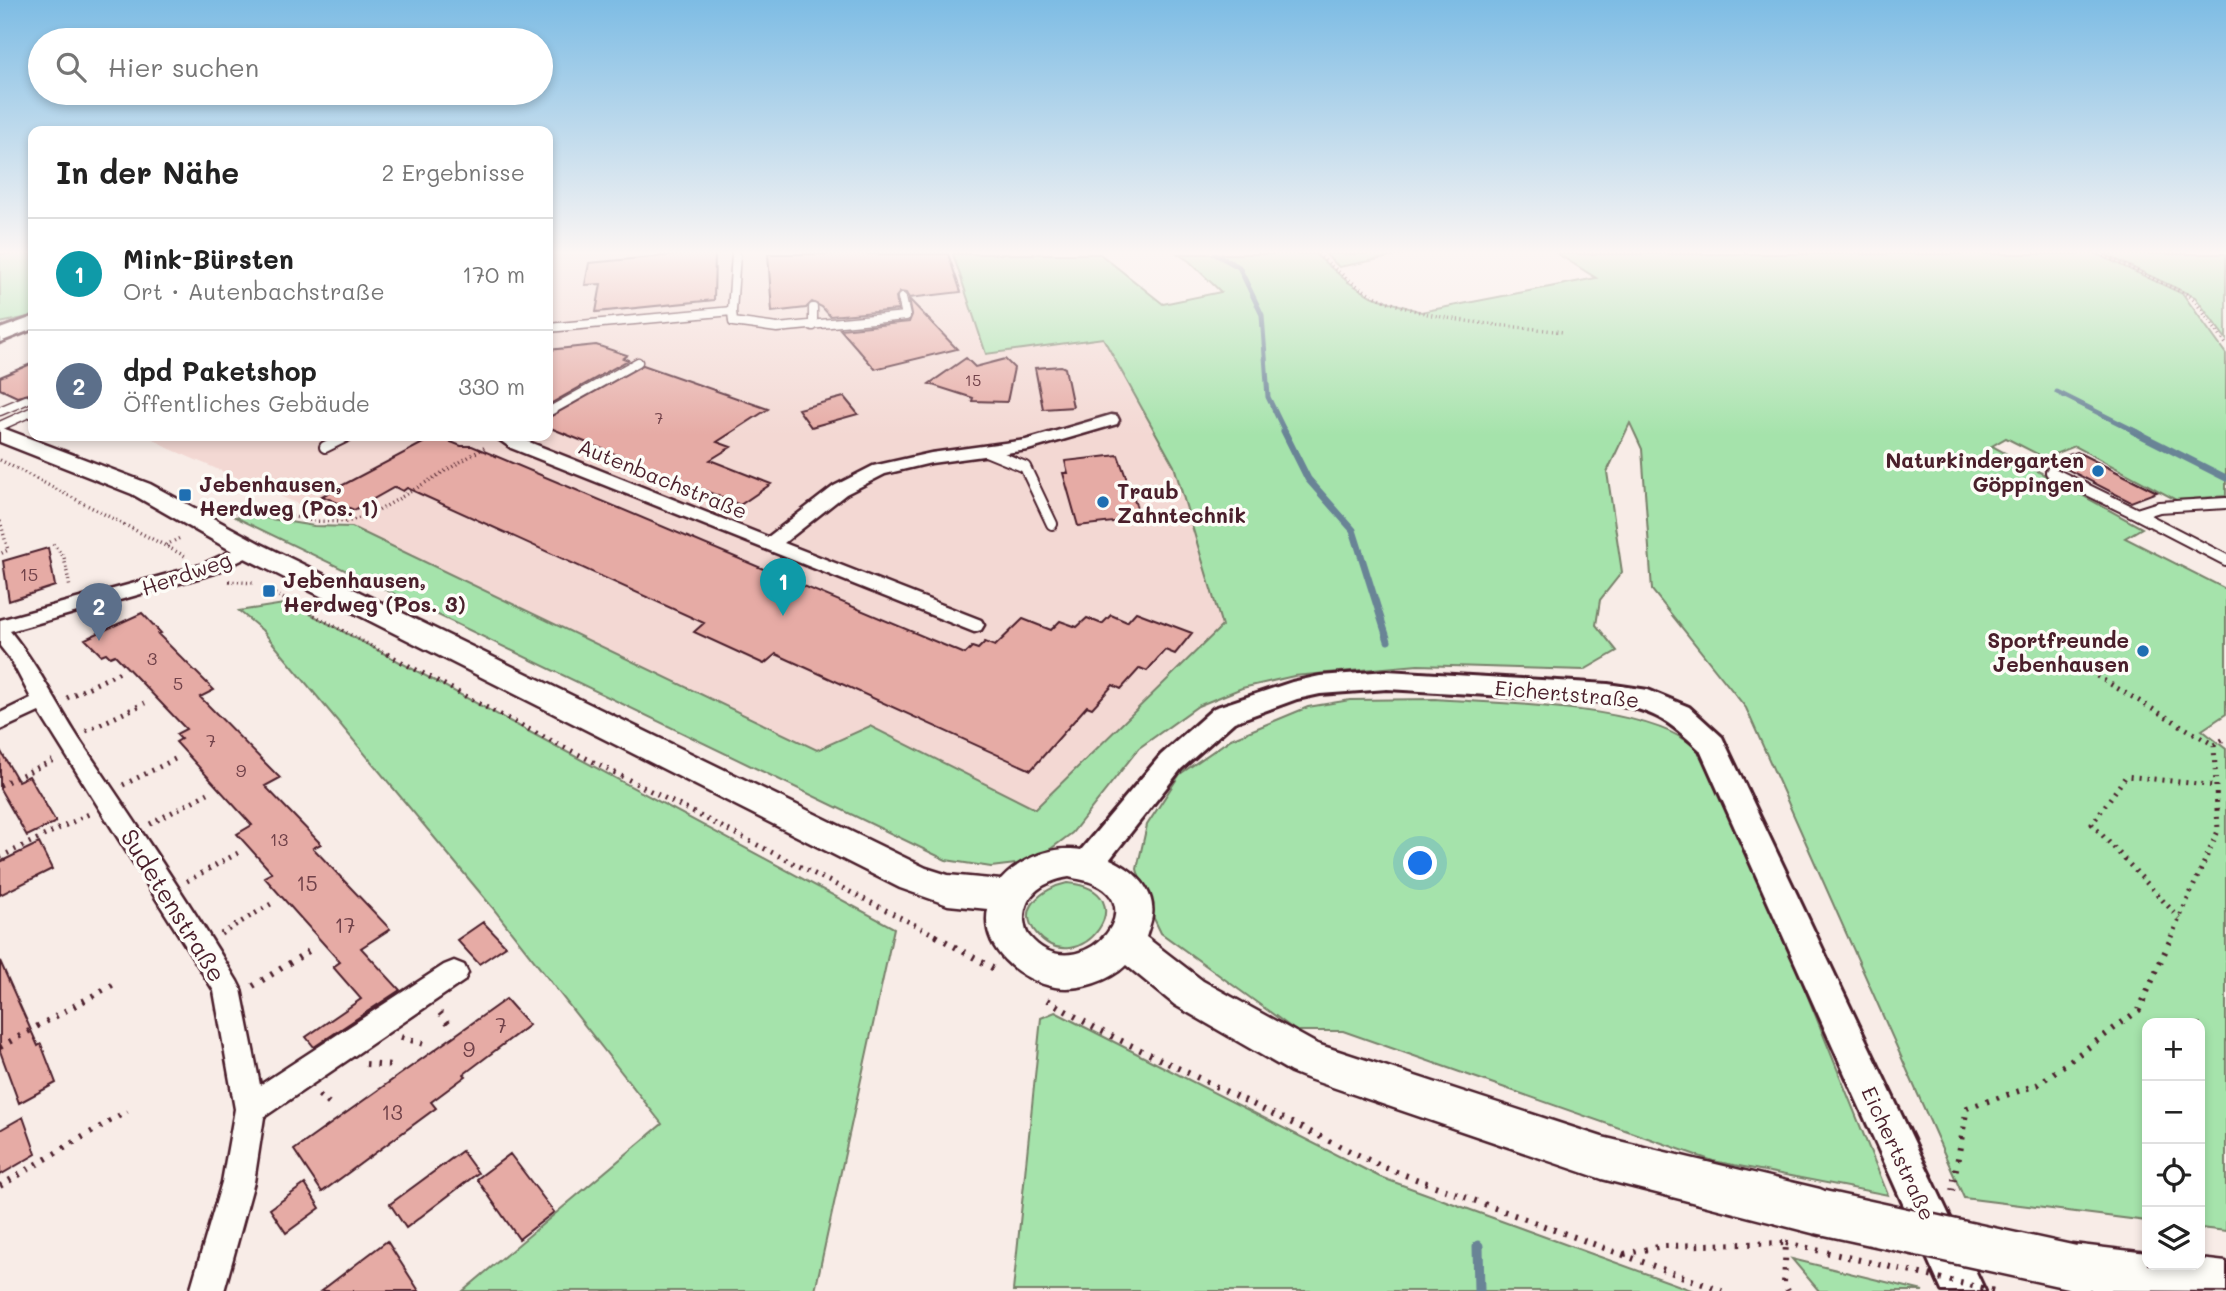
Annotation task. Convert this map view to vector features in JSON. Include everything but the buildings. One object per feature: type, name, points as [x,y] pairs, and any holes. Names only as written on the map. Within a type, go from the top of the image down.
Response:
[{"type":"main road","points":[[0,433],[141,489],[205,526],[913,877],[948,890],[1010,896]]},
{"type":"main road","points":[[1069,863],[1087,865],[1105,871],[1120,881],[1130,895],[1135,911],[1133,928],[1126,943],[1113,956],[1087,968],[1058,970],[1038,965],[1011,943],[1005,928],[1005,912],[1010,896],[1020,883],[1043,869],[1069,863]]},
{"type":"main road","points":[[1126,943],[1189,993],[1306,1059],[1602,1158],[1820,1212],[2072,1267],[2226,1286]]},
{"type":"street","points":[[0,336],[28,325]]},
{"type":"street","points":[[769,545],[840,490],[879,470],[931,458],[1028,445],[1111,420]]},
{"type":"street","name":"Autenbachstraße","points":[[515,441],[974,625]]},
{"type":"street","name":"Herdweg","points":[[0,630],[208,569],[249,548]]},
{"type":"street","name":"Sudetenstraße","points":[[0,630],[20,657],[45,704],[131,834],[227,989],[250,1110],[238,1182],[207,1291]]},
{"type":"street","name":"Eichertstraße","points":[[1087,865],[1171,762],[1224,715],[1292,691],[1320,685],[1387,680],[1608,693],[1648,700],[1679,714],[1712,744],[1964,1291]]},
{"type":"street","points":[[0,722],[45,704]]},
{"type":"street","points":[[250,1110],[454,973]]},
{"type":"lane","points":[[553,328],[689,314]]},
{"type":"lane","points":[[732,314],[733,322],[777,328],[906,314]]},
{"type":"lane","points":[[813,314],[813,326]]},
{"type":"lane","points":[[553,409],[638,362]]},
{"type":"lane","points":[[0,404],[25,400]]},
{"type":"lane","points":[[0,411],[25,400]]},
{"type":"lane","points":[[0,418],[25,400]]},
{"type":"lane","points":[[0,426],[28,413]]},
{"type":"lane","points":[[325,447],[337,441]]},
{"type":"lane","points":[[983,450],[1007,457],[1025,467],[1052,524]]},
{"type":"lane","points":[[2051,472],[2226,560]]},
{"type":"lane","points":[[2137,514],[2159,507],[2226,503]]},
{"type":"path","points":[[1443,314],[1563,332]]},
{"type":"path","points":[[2205,314],[2226,344]]},
{"type":"path","points":[[166,545],[230,513],[252,508],[313,521],[346,522],[373,514],[495,441]]},
{"type":"path","points":[[0,460],[208,569]]},
{"type":"path","points":[[0,521],[8,550],[0,554]]},
{"type":"path","points":[[53,544],[64,557],[73,607]]},
{"type":"path","points":[[2082,668],[2214,745]]},
{"type":"path","points":[[45,704],[120,672]]},
{"type":"path","points":[[0,785],[145,703]]},
{"type":"path","points":[[2214,745],[2226,738]]},
{"type":"path","points":[[1918,1194],[1950,1201],[1967,1108],[2037,1086],[2139,1010],[2218,831],[2214,745]]},
{"type":"path","points":[[0,857],[108,799],[178,757]]},
{"type":"path","points":[[2180,919],[2092,824],[2126,776],[2216,786]]},
{"type":"path","points":[[131,834],[208,793]]},
{"type":"path","points":[[167,892],[239,853]]},
{"type":"path","points":[[201,946],[274,902]]},
{"type":"path","points":[[229,1002],[312,949]]},
{"type":"path","points":[[0,1047],[114,985]]},
{"type":"path","points":[[0,1186],[127,1111]]},
{"type":"path","points":[[1623,1254],[1663,1246],[1786,1243],[1995,1291]]},
{"type":"path","points":[[1786,1243],[1784,1283],[1788,1291]]},
{"type":"shaded area","points":[[553,314],[973,314],[986,354],[1103,338],[1174,466],[1222,626],[1035,809],[870,726],[817,750],[697,702],[363,532],[157,441],[553,441]]},
{"type":"green space","points":[[0,314],[28,314],[28,317],[0,323]]},
{"type":"green space","points":[[973,314],[2198,314],[2226,354],[2226,496],[2176,500],[2075,446],[2045,458],[2006,438],[1992,446],[2142,528],[2125,538],[2226,589],[2226,714],[2202,730],[2226,749],[2226,1231],[2205,1229],[2205,1018],[2142,1018],[2142,1220],[1964,1198],[1746,708],[1652,590],[1642,449],[1630,423],[1607,472],[1622,572],[1600,600],[1596,625],[1617,651],[1584,670],[1418,665],[1294,676],[1242,688],[1198,706],[1139,748],[1072,833],[1033,862],[991,867],[946,860],[235,517],[247,515],[314,526],[352,527],[817,750],[870,726],[1035,809],[1222,626],[1174,466],[1103,338],[986,354]]},
{"type":"green space","points":[[2208,314],[2226,314],[2226,339]]},
{"type":"green space","points":[[290,603],[894,928],[815,1291],[463,1291],[662,1124],[492,907],[262,630],[239,611]]},
{"type":"green space","points":[[1435,699],[1534,705],[1611,715],[1675,734],[1697,749],[1726,794],[1888,1195],[1713,1161],[1343,1031],[1296,1031],[1161,933],[1145,900],[1137,869],[1147,825],[1180,774],[1231,739],[1308,707],[1350,700]]},
{"type":"green space","points":[[1067,883],[1091,889],[1103,901],[1105,915],[1098,930],[1087,941],[1071,948],[1054,946],[1037,934],[1029,916],[1030,908],[1041,895]]},
{"type":"green space","points":[[1055,1012],[1380,1177],[1694,1291],[1013,1291],[1041,1018]]},
{"type":"green space","points":[[1792,1259],[1923,1291],[1819,1291]]},
{"type":"waterway","points":[[1262,314],[1268,397],[1285,432]]},
{"type":"waterway","points":[[2057,392],[2137,432]]},
{"type":"waterway","points":[[1284,431],[1308,479],[1353,530],[1388,641]]},
{"type":"waterway","points":[[2133,431],[2226,478]]},
{"type":"waterway","points":[[1478,1246],[1479,1291]]},
{"type":"place","name":"Naturkindergarten Göppingen","points":[[2098,471]]},
{"type":"place","name":"Jebenhausen, Herdweg (Pos. 1)","points":[[185,495]]},
{"type":"place","name":"Traub Zahntechnik","points":[[1103,502]]},
{"type":"place","name":"Jebenhausen, Herdweg (Pos. 3)","points":[[269,591]]},
{"type":"place","name":"Mink-Bürsten","points":[[783,616]]},
{"type":"place","name":"dpd Paketshop","points":[[99,641]]},
{"type":"place","name":"Sportfreunde Jebenhausen","points":[[2143,651]]}]
